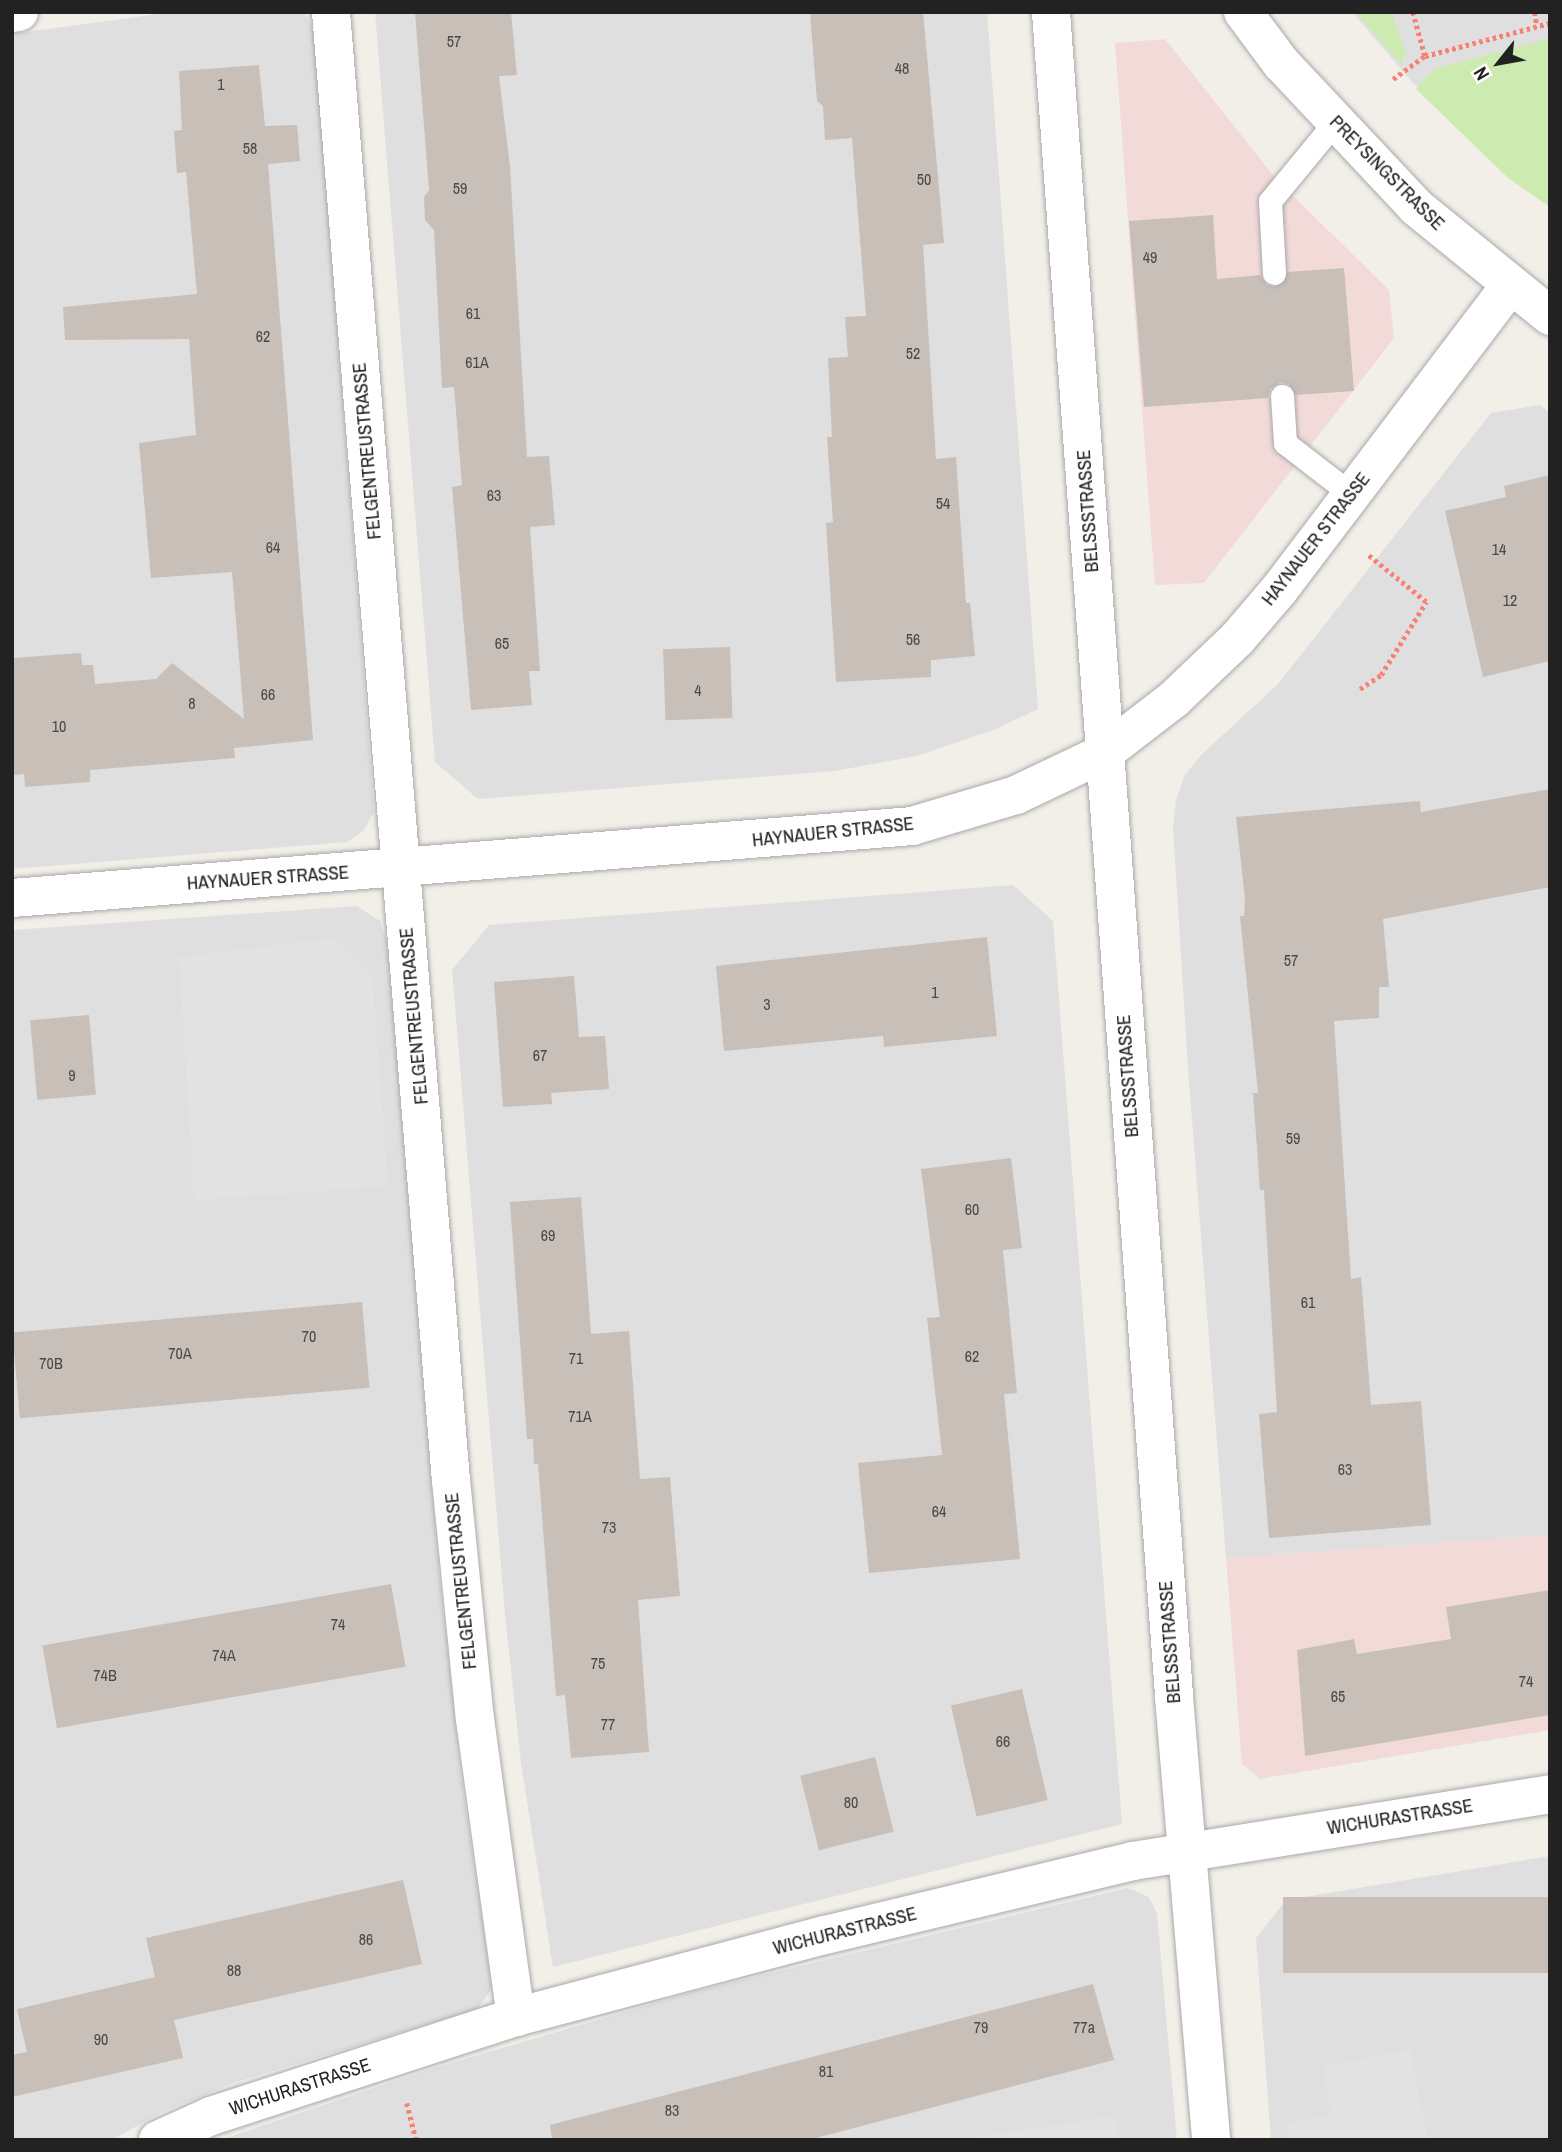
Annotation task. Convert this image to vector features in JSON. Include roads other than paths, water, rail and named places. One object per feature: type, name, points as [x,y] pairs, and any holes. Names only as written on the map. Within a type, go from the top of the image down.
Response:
[{"type":"street","points":[[12,13],[19,12]]},
{"type":"street","name":"FELGENTREUSTRASSE","points":[[331,12],[452,1493],[475,1719],[516,2017]]},
{"type":"street","name":"BELSSSTRASSE","points":[[1051,12],[1104,753],[1210,2140]]},
{"type":"street","name":"PREYSINGSTRASSE","points":[[1242,12],[1335,122],[1416,207],[1550,316]]},
{"type":"street","name":"HAYNAUER STRASSE","points":[[12,898],[912,826],[1016,795],[1104,753],[1174,699],[1237,639],[1510,286]]},
{"type":"street","name":"WICHURASTRASSE","points":[[158,2140],[211,2116],[516,2017],[825,1935],[1186,1850],[1550,1794]]},
{"type":"lane","points":[[1274,273],[1270,201],[1335,122]]},
{"type":"lane","points":[[1282,397],[1285,443],[1351,494]]}]
